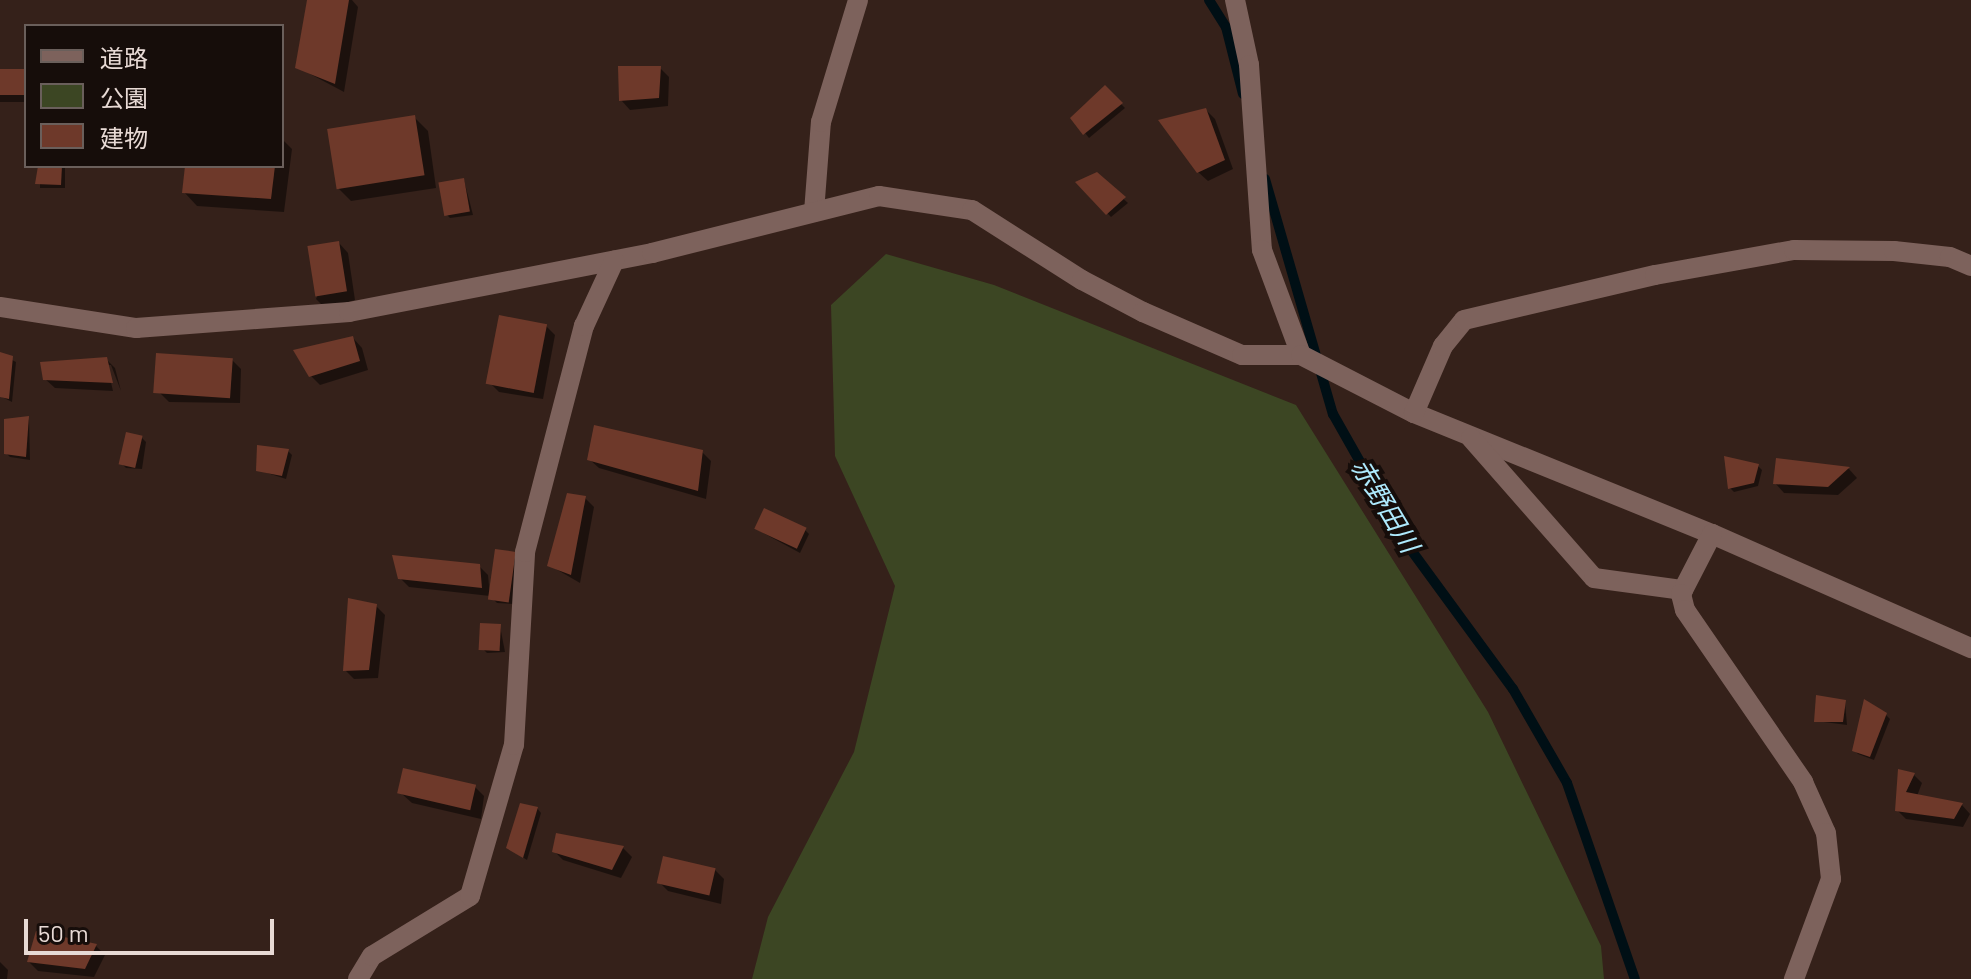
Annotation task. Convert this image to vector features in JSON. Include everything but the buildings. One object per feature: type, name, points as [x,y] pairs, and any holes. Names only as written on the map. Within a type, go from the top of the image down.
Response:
[{"type":"street","points":[[814,212],[821,122],[858,0]]},
{"type":"street","points":[[1235,0],[1249,65],[1262,250],[1301,355]]},
{"type":"street","points":[[0,307],[136,328],[349,312],[614,261],[879,196],[972,210],[1082,280],[1143,312],[1242,355],[1301,355],[1414,413],[1712,534],[1971,648]]},
{"type":"street","points":[[1414,413],[1443,346],[1464,320],[1655,275],[1794,250],[1894,251],[1950,257],[1971,266]]},
{"type":"street","points":[[358,979],[372,956],[470,896],[514,745],[525,552],[584,326],[614,261]]},
{"type":"street","points":[[1469,435],[1594,578],[1683,590]]},
{"type":"street","points":[[1712,534],[1683,590],[1685,610],[1803,782],[1826,833],[1831,879],[1794,979]]},
{"type":"green space","points":[[886,254],[994,285],[1296,405],[1488,712],[1601,946],[1604,979],[752,979],[768,917],[854,752],[895,586],[835,456],[831,305]]},
{"type":"waterway","name":"赤野田川","points":[[1209,0],[1226,27],[1243,94]]},
{"type":"waterway","name":"赤野田川","points":[[1265,179],[1333,414],[1406,543],[1513,689],[1567,783],[1635,979]]}]
